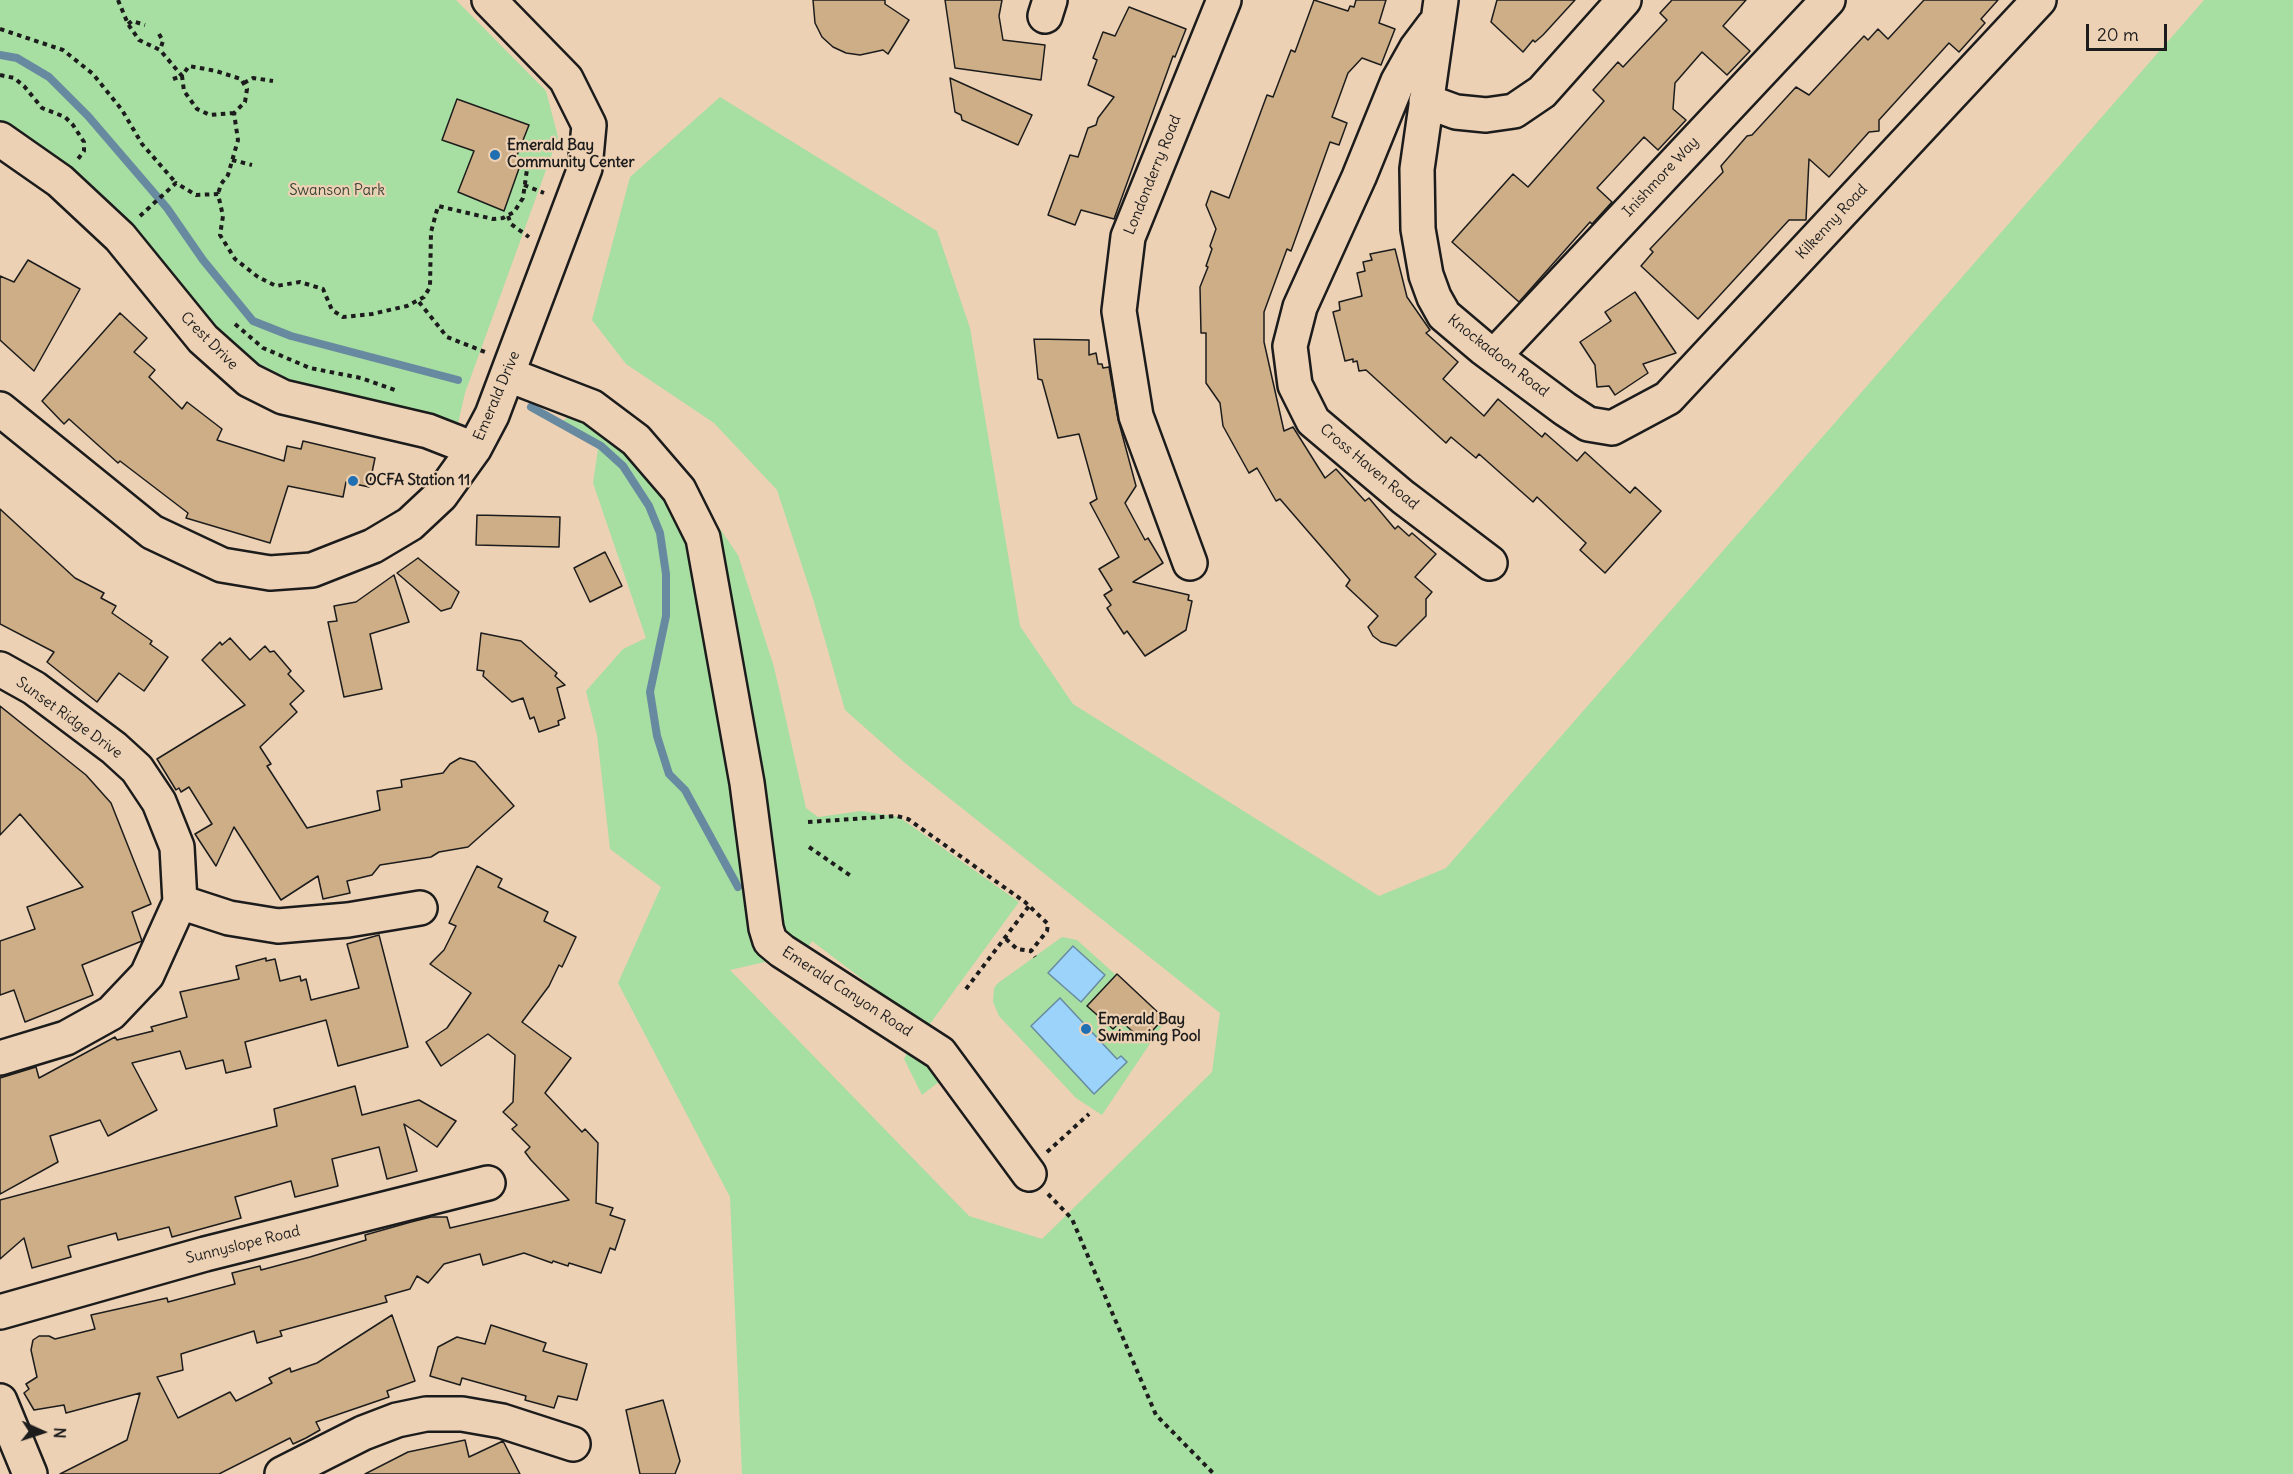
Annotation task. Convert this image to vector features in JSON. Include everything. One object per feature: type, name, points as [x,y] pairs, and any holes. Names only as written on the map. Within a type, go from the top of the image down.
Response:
[{"type":"street","name":"Emerald Drive","points":[[0,409],[152,532],[222,565],[270,573],[312,570],[373,546],[410,524],[441,495],[474,449],[499,365],[585,168],[589,125],[566,78],[489,0]]},
{"type":"street","name":"Londonderry Road","points":[[1190,563],[1136,416],[1119,310],[1128,237],[1224,0]]},
{"type":"street","points":[[1426,101],[1456,112],[1486,116],[1514,111],[1542,92],[1624,0]]},
{"type":"street","name":"Inishmore Way","points":[[1496,355],[1828,0]]},
{"type":"street","name":"Kilkenny Road","points":[[1612,428],[1668,398],[2039,0]]},
{"type":"street","name":"Knockadoon Road","points":[[1440,9],[1417,169],[1418,229],[1426,275],[1444,315],[1483,348],[1496,355],[1565,409],[1588,424],[1612,428]]},
{"type":"street","name":"Cross Haven Road","points":[[1440,9],[1398,81],[1359,177],[1300,307],[1290,346],[1295,385],[1312,420],[1402,497],[1490,563]]},
{"type":"street","name":"Crest Drive","points":[[0,139],[60,181],[120,237],[203,339],[249,380],[284,397],[428,431],[474,449]]},
{"type":"street","name":"Cross Haven Road","points":[[1359,177],[1391,148],[1421,140]]},
{"type":"street","name":"Emerald Canyon Road","points":[[499,365],[592,407],[636,440],[679,490],[703,538],[747,783],[766,928],[770,940],[782,951],[940,1053],[1026,1170]]},
{"type":"street","name":"Sunset Ridge Drive","points":[[0,669],[43,695],[114,748],[137,770],[159,801],[177,847],[180,903],[147,975],[111,1013],[66,1038],[0,1058]]},
{"type":"street","points":[[180,903],[229,918],[278,926],[348,920],[420,908]]},
{"type":"street","name":"Sunnyslope Road","points":[[0,1312],[205,1254],[488,1183]]},
{"type":"street","points":[[0,1401],[30,1474]]},
{"type":"street","points":[[282,1474],[363,1433],[397,1420],[426,1414],[462,1414],[502,1421],[573,1444]]},
{"type":"path","points":[[118,0],[128,24],[139,40],[160,50],[182,76],[184,91],[197,109],[210,115],[234,113],[245,102],[244,84],[241,79],[230,75],[189,66],[182,76],[173,79]]},
{"type":"path","points":[[128,24],[132,21],[145,25]]},
{"type":"path","points":[[0,29],[63,50],[93,74],[122,110],[141,144],[176,183],[196,195],[218,194]]},
{"type":"path","points":[[159,34],[163,41],[160,50]]},
{"type":"path","points":[[0,75],[19,82],[42,108],[65,117],[80,134],[84,151],[60,181]]},
{"type":"path","points":[[244,84],[253,78],[273,81]]},
{"type":"path","points":[[234,113],[238,140],[218,194],[223,216],[220,235],[235,259],[267,283],[276,286],[300,282],[312,284],[323,289],[332,310],[343,317],[372,314],[419,302],[430,286],[431,232],[438,206],[494,219],[503,218],[514,212],[523,198],[528,162]]},
{"type":"path","points":[[232,160],[252,165]]},
{"type":"path","points":[[140,216],[176,183]]},
{"type":"path","points":[[419,302],[447,337],[499,365]]},
{"type":"path","points":[[234,323],[263,348],[310,368],[360,378],[399,391]]},
{"type":"path","points":[[808,822],[897,816],[908,819],[1029,906],[1048,924],[1047,931],[1031,951]]},
{"type":"path","points":[[809,847],[851,876]]},
{"type":"path","points":[[966,989],[1029,906]]},
{"type":"path","points":[[1006,939],[1017,949],[1031,951],[1035,957]]},
{"type":"path","points":[[1089,1114],[1026,1170],[1072,1219],[1156,1415],[1214,1474]]},
{"type":"green space","name":"Swanson Park","points":[[0,0],[456,0],[546,91],[558,137],[465,393],[457,428],[255,374],[0,131]]},
{"type":"green space","points":[[2204,0],[2293,0],[2293,1474],[742,1474],[730,1197],[618,983],[661,887],[610,849],[597,735],[586,691],[623,649],[646,638],[593,483],[598,449],[559,424],[587,403],[685,478],[738,555],[774,667],[806,808],[818,817],[861,811],[899,817],[1019,902],[927,1028],[812,941],[804,953],[730,970],[969,1216],[1042,1239],[1212,1072],[1220,1013],[905,763],[845,710],[814,602],[777,490],[714,423],[626,364],[592,320],[630,177],[720,97],[937,231],[970,328],[1020,626],[1073,704],[1379,896],[1446,868]]},
{"type":"green space","name":"Emerald Bay Swimming Pool","points":[[1062,937],[1077,940],[1166,1020],[1102,1115],[1076,1098],[999,1016],[993,1002],[994,988],[998,983]]},
{"type":"green space","points":[[910,1047],[926,1061],[940,1081],[922,1095],[904,1059]]},
{"type":"water","points":[[1073,946],[1105,975],[1081,1002],[1048,973]]},
{"type":"water","points":[[1060,998],[1117,1059],[1121,1056],[1127,1062],[1094,1094],[1031,1026]]},
{"type":"building","points":[[813,0],[885,0],[885,4],[909,20],[888,54],[883,50],[860,55],[846,53],[833,47],[822,37],[815,23]]},
{"type":"building","points":[[945,0],[1002,0],[999,16],[1003,40],[1045,45],[1041,80],[955,68]]},
{"type":"building","points":[[1314,0],[1348,11],[1350,6],[1354,7],[1356,0],[1386,0],[1379,23],[1395,29],[1381,65],[1362,58],[1348,73],[1332,117],[1347,123],[1339,145],[1330,142],[1291,251],[1287,249],[1264,312],[1264,342],[1284,431],[1293,427],[1325,478],[1336,469],[1365,501],[1369,498],[1395,529],[1398,526],[1409,536],[1412,533],[1436,554],[1415,577],[1432,592],[1426,599],[1426,616],[1396,646],[1381,642],[1373,636],[1368,627],[1378,616],[1346,586],[1350,580],[1280,499],[1276,501],[1257,468],[1249,473],[1223,426],[1220,403],[1206,383],[1206,333],[1201,333],[1200,287],[1208,267],[1206,266],[1212,249],[1210,246],[1216,229],[1206,205],[1211,191],[1229,198],[1267,95],[1273,97],[1291,50],[1295,52]]},
{"type":"building","points":[[1497,0],[1575,0],[1543,35],[1535,42],[1533,40],[1523,52],[1491,22]]},
{"type":"building","points":[[1672,0],[1746,0],[1723,26],[1750,51],[1727,75],[1702,52],[1675,83],[1673,109],[1686,120],[1658,150],[1644,137],[1597,188],[1612,202],[1592,224],[1590,222],[1519,302],[1452,242],[1513,174],[1528,187],[1604,101],[1593,90],[1618,62],[1623,67],[1667,20],[1660,13]]},
{"type":"building","points":[[1924,0],[1998,0],[1981,19],[1985,23],[1959,52],[1949,43],[1879,120],[1879,131],[1869,132],[1829,177],[1809,159],[1806,220],[1789,220],[1698,319],[1641,266],[1653,252],[1650,249],[1723,172],[1721,166],[1747,136],[1752,135],[1796,87],[1809,95],[1864,36],[1868,40],[1878,29],[1888,39]]},
{"type":"building","points":[[1129,7],[1186,29],[1175,57],[1173,56],[1114,219],[1081,210],[1075,225],[1048,215],[1070,155],[1078,157],[1088,128],[1096,125],[1098,118],[1114,97],[1088,85],[1097,60],[1093,58],[1103,32],[1115,36]]},
{"type":"building","points":[[950,78],[1032,115],[1018,145],[962,120],[961,115],[955,112]]},
{"type":"building","name":"Emerald Bay Community Center","points":[[457,99],[529,125],[516,158],[522,160],[504,211],[458,192],[474,151],[442,140]]},
{"type":"building","points":[[1395,249],[1407,297],[1430,330],[1426,333],[1458,362],[1443,379],[1484,416],[1498,399],[1542,437],[1545,433],[1577,461],[1585,452],[1630,493],[1635,487],[1661,511],[1605,573],[1580,550],[1586,543],[1537,497],[1533,502],[1479,454],[1476,458],[1451,437],[1446,443],[1366,370],[1359,371],[1357,361],[1353,362],[1353,359],[1345,361],[1333,312],[1340,310],[1339,302],[1362,296],[1357,273],[1365,271],[1363,262],[1372,260],[1370,254]]},
{"type":"building","points":[[28,260],[80,289],[34,371],[0,340],[0,276],[14,282]]},
{"type":"building","points":[[1635,292],[1676,353],[1643,364],[1648,373],[1615,395],[1609,386],[1597,387],[1595,365],[1580,342],[1611,321],[1605,312]]},
{"type":"building","points":[[120,313],[147,338],[134,352],[155,370],[149,377],[182,409],[187,402],[222,429],[217,440],[284,461],[287,446],[301,449],[303,441],[375,458],[369,487],[346,482],[343,497],[288,486],[270,543],[186,518],[188,513],[120,461],[118,463],[69,419],[64,424],[42,401]]},
{"type":"building","points":[[1034,339],[1089,340],[1089,355],[1096,353],[1098,364],[1102,364],[1103,368],[1109,367],[1118,419],[1136,486],[1125,503],[1145,540],[1148,538],[1163,563],[1133,582],[1189,595],[1188,600],[1192,601],[1186,630],[1145,656],[1127,631],[1124,634],[1107,608],[1111,605],[1104,595],[1112,590],[1099,569],[1119,557],[1090,503],[1097,499],[1079,434],[1058,438],[1042,380],[1038,379]]},
{"type":"building","points":[[0,509],[75,578],[104,593],[101,598],[116,606],[112,613],[152,641],[150,644],[168,657],[144,691],[119,673],[97,702],[47,662],[54,652],[0,624]]},
{"type":"building","points":[[477,515],[560,517],[559,547],[476,545]]},
{"type":"building","points":[[605,552],[622,586],[590,602],[574,568]]},
{"type":"building","points":[[418,558],[459,592],[451,608],[441,611],[397,573]]},
{"type":"building","points":[[394,575],[409,622],[370,634],[382,689],[344,697],[328,622],[337,621],[334,606],[356,602]]},
{"type":"building","points":[[481,633],[521,641],[557,673],[555,676],[565,685],[557,688],[565,718],[558,721],[559,725],[539,732],[534,717],[530,719],[523,698],[512,702],[483,676],[484,671],[477,670]]},
{"type":"building","points":[[230,638],[250,660],[265,646],[270,652],[274,651],[291,671],[288,674],[304,691],[290,704],[297,712],[260,747],[271,764],[267,766],[307,828],[380,810],[377,791],[402,787],[401,780],[443,773],[450,764],[460,758],[475,762],[514,806],[468,847],[439,852],[431,857],[380,865],[372,875],[347,881],[350,893],[323,899],[318,876],[281,900],[234,827],[216,866],[195,834],[212,824],[189,787],[181,792],[179,788],[176,790],[157,759],[245,705],[202,660],[220,642],[222,645]]},
{"type":"building","points":[[0,706],[86,775],[111,803],[151,904],[132,912],[142,941],[82,965],[93,995],[25,1022],[14,990],[0,995],[0,941],[35,929],[27,907],[83,887],[20,814],[0,835]]},
{"type":"building","points":[[477,866],[502,879],[498,887],[548,912],[544,921],[576,937],[562,967],[559,965],[549,986],[522,1022],[571,1058],[545,1093],[582,1132],[585,1129],[598,1143],[596,1203],[613,1208],[610,1215],[625,1220],[615,1250],[610,1248],[601,1273],[569,1263],[568,1266],[553,1261],[552,1263],[524,1253],[483,1265],[480,1254],[444,1264],[428,1283],[417,1276],[410,1289],[385,1296],[387,1302],[280,1331],[282,1336],[257,1343],[254,1331],[181,1354],[183,1370],[157,1377],[178,1418],[230,1392],[236,1401],[272,1383],[269,1378],[290,1368],[291,1372],[317,1363],[392,1315],[415,1381],[387,1391],[389,1397],[316,1422],[320,1430],[306,1438],[293,1444],[290,1438],[219,1474],[60,1474],[127,1440],[140,1393],[66,1413],[64,1405],[34,1410],[24,1393],[29,1389],[26,1384],[37,1377],[31,1350],[33,1340],[39,1336],[49,1336],[55,1339],[95,1329],[91,1315],[167,1298],[168,1302],[235,1284],[232,1273],[260,1266],[261,1270],[310,1257],[366,1240],[365,1235],[411,1222],[431,1217],[447,1217],[450,1228],[569,1200],[525,1152],[530,1147],[512,1129],[517,1125],[503,1112],[513,1102],[515,1055],[488,1034],[441,1066],[426,1042],[447,1028],[471,993],[430,964],[444,950],[456,926],[449,923]]},
{"type":"building","points":[[379,935],[408,1047],[338,1066],[326,1020],[245,1042],[251,1067],[226,1073],[223,1060],[186,1069],[180,1051],[132,1063],[157,1110],[108,1136],[100,1120],[50,1136],[58,1162],[0,1194],[0,1078],[36,1067],[39,1078],[115,1037],[117,1040],[153,1031],[151,1027],[187,1017],[180,992],[239,979],[236,966],[266,958],[266,961],[275,959],[280,981],[300,976],[301,981],[306,979],[311,1000],[359,988],[347,944]]},
{"type":"building","points":[[1117,974],[1164,1018],[1143,1041],[1121,1021],[1113,1029],[1087,1006]]},
{"type":"building","points":[[355,1086],[362,1115],[419,1100],[456,1121],[437,1147],[404,1124],[417,1171],[387,1179],[379,1147],[332,1159],[338,1186],[295,1197],[291,1181],[235,1197],[241,1218],[172,1237],[169,1227],[118,1240],[116,1233],[68,1246],[71,1257],[32,1268],[24,1238],[0,1259],[0,1200],[277,1126],[274,1109]]},
{"type":"building","points":[[491,1325],[546,1343],[543,1351],[587,1364],[577,1400],[558,1396],[554,1408],[525,1400],[526,1396],[462,1378],[460,1385],[430,1376],[438,1347],[457,1337],[485,1344]]},
{"type":"building","points":[[663,1400],[680,1461],[675,1474],[640,1474],[626,1410]]},
{"type":"building","points":[[465,1440],[469,1457],[503,1441],[520,1474],[365,1474],[408,1452]]},
{"type":"waterway","points":[[0,55],[17,58],[49,77],[88,116],[167,208],[203,260],[253,321],[291,336],[458,380]]},
{"type":"waterway","points":[[531,407],[601,446],[623,466],[649,506],[660,533],[666,574],[666,616],[650,692],[657,736],[669,774],[685,790],[738,887]]},
{"type":"place","name":"Emerald Bay Community Center","points":[[495,155]]},
{"type":"place","name":"OCFA Station 11","points":[[353,481]]},
{"type":"place","name":"Emerald Bay Swimming Pool","points":[[1086,1029]]}]
